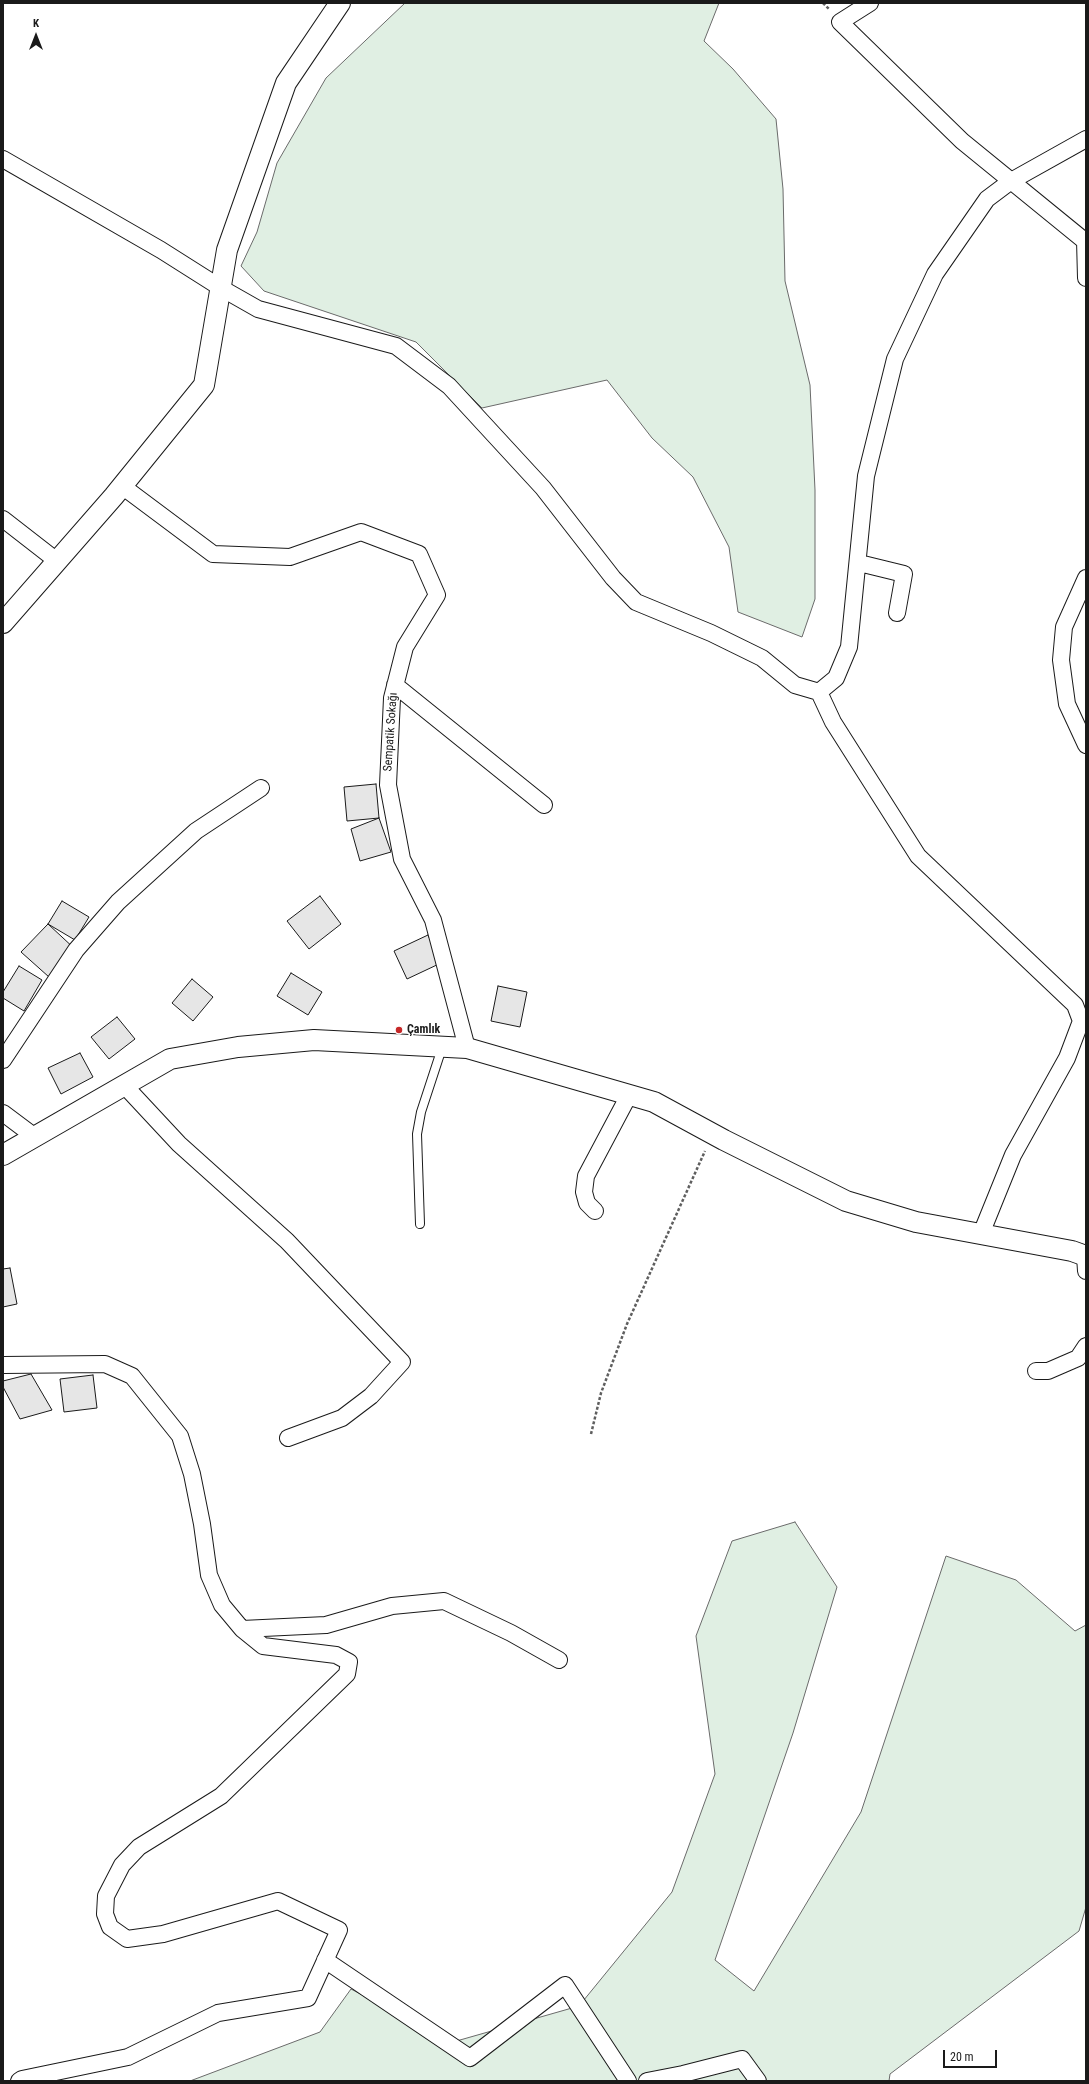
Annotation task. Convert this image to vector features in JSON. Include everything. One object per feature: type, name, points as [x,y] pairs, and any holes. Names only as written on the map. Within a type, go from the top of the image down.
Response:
[{"type":"street","points":[[3,623],[122,486],[204,385],[227,250],[286,84],[340,3]]},
{"type":"street","points":[[870,3],[840,22],[962,141],[1085,241],[1086,278]]},
{"type":"street","points":[[819,692],[836,678],[849,647],[859,563],[866,476],[895,360],[935,274],[987,200],[1011,181],[1086,139]]},
{"type":"street","points":[[3,159],[161,250],[221,288],[258,309],[396,346],[454,391],[543,488],[613,578],[636,602],[711,633],[762,658],[796,685],[819,692],[833,722],[918,856],[1074,1005],[1081,1021],[1067,1058],[1013,1155],[981,1234]]},
{"type":"street","name":"Sempatik Sokağı","points":[[122,486],[213,554],[290,557],[361,532],[419,554],[437,595],[405,646],[392,698],[388,785],[402,859],[433,920],[467,1048]]},
{"type":"street","points":[[3,519],[57,561]]},
{"type":"street","points":[[859,563],[904,574],[897,613]]},
{"type":"street","points":[[1086,578],[1064,627],[1061,660],[1067,704],[1086,744]]},
{"type":"street","points":[[395,685],[544,805]]},
{"type":"street","points":[[3,1060],[76,950],[118,902],[196,831],[261,788]]},
{"type":"street","points":[[3,1155],[170,1059],[238,1048],[314,1040],[467,1048],[654,1102],[713,1134],[846,1201],[916,1222],[1072,1251],[1086,1261]]},
{"type":"street","points":[[124,1086],[179,1144],[286,1241],[402,1362],[371,1396],[342,1418],[288,1438]]},
{"type":"street","points":[[594,1211],[587,1203],[584,1192],[586,1176],[629,1095]]},
{"type":"street","points":[[3,1113],[35,1137]]},
{"type":"street","points":[[1036,1371],[1048,1371],[1078,1358],[1086,1346]]},
{"type":"street","points":[[3,1365],[106,1364],[132,1376],[180,1436],[192,1474],[202,1524],[209,1575],[222,1604],[242,1629],[263,1646],[336,1655],[349,1662],[347,1674],[221,1796],[139,1847],[122,1865],[106,1896],[105,1914],[110,1928],[127,1939],[163,1934],[278,1901],[339,1930],[308,1998],[218,2013],[128,2057],[22,2079],[19,2081]]},
{"type":"street","points":[[242,1629],[326,1625],[392,1606],[444,1601],[511,1633],[559,1660]]},
{"type":"street","points":[[325,1960],[470,2058],[565,1986],[628,2081]]},
{"type":"street","points":[[647,2081],[683,2074],[742,2059],[758,2081]]},
{"type":"lane","points":[[420,1224],[417,1134],[421,1112],[442,1047]]},
{"type":"path","points":[[591,1434],[601,1393],[627,1324],[713,1134]]},
{"type":"green space","points":[[405,3],[719,3],[704,41],[733,69],[776,119],[783,189],[785,281],[810,385],[815,490],[815,599],[802,637],[738,612],[729,547],[693,477],[652,438],[607,380],[482,408],[416,342],[264,291],[241,266],[257,232],[277,163],[326,78]]},
{"type":"green space","points":[[795,1522],[837,1587],[793,1733],[715,1960],[754,1991],[861,1812],[946,1556],[1016,1580],[1075,1631],[1086,1625],[1086,1907],[1079,1931],[890,2074],[889,2081],[190,2081],[320,2032],[351,1989],[453,2042],[579,2006],[672,1892],[715,1774],[696,1636],[732,1541]]},
{"type":"building","points":[[376,784],[379,818],[347,821],[344,787]]},
{"type":"building","points":[[379,818],[391,852],[360,861],[351,829]]},
{"type":"building","points":[[320,896],[341,924],[309,949],[287,921]]},
{"type":"building","points":[[62,901],[89,917],[75,940],[48,924]]},
{"type":"building","points":[[48,924],[76,950],[49,977],[21,952]]},
{"type":"building","points":[[428,935],[441,963],[407,979],[394,951]]},
{"type":"building","points":[[19,966],[42,980],[24,1011],[3,998],[3,992]]},
{"type":"building","points":[[291,973],[322,992],[308,1015],[277,996]]},
{"type":"building","points":[[192,979],[213,997],[193,1021],[172,1003]]},
{"type":"building","points":[[498,986],[527,992],[520,1027],[491,1021]]},
{"type":"building","points":[[117,1017],[135,1039],[109,1059],[91,1037]]},
{"type":"building","points":[[80,1053],[93,1077],[61,1094],[48,1068]]},
{"type":"building","points":[[10,1268],[17,1304],[3,1307],[3,1269]]},
{"type":"building","points":[[31,1374],[52,1410],[20,1419],[3,1387],[3,1381]]},
{"type":"building","points":[[93,1375],[97,1408],[64,1412],[60,1379]]},
{"type":"place","name":"Çamlık","points":[[399,1030]]}]
